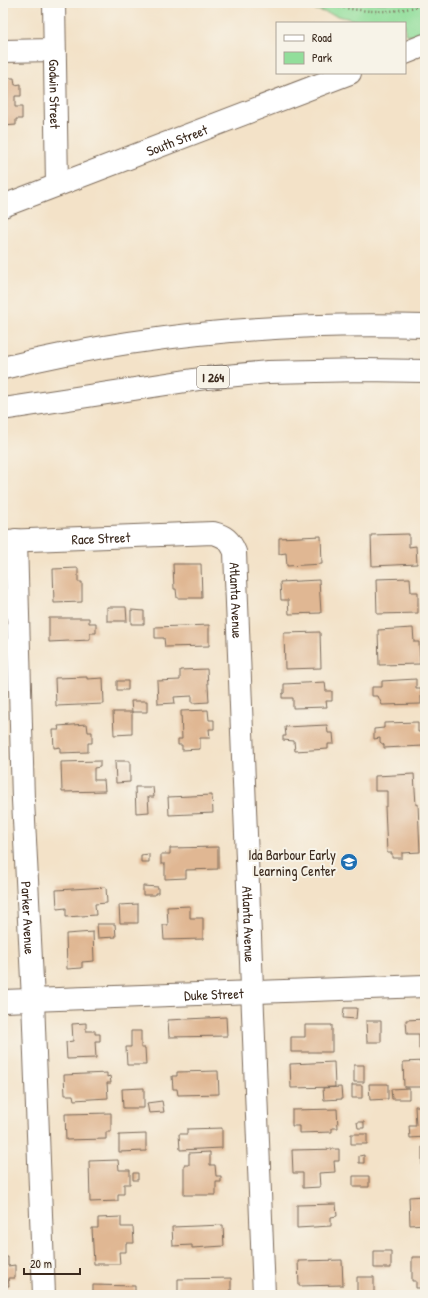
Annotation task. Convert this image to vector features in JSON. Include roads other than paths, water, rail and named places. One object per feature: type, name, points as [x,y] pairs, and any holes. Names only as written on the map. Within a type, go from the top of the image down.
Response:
[{"type":"main road","name":"Godwin Street","points":[[54,3],[58,185]]},
{"type":"main road","points":[[406,53],[425,45]]},
{"type":"main road","points":[[3,51],[54,50]]},
{"type":"main road","name":"South Street","points":[[3,206],[347,74]]},
{"type":"main road","points":[[3,368],[39,359],[123,344],[202,334],[296,327],[374,325],[425,326]]},
{"type":"main road","name":"I 264","points":[[3,410],[206,378],[268,372],[364,370],[425,371]]},
{"type":"main road","name":"Race Street","points":[[9,541],[198,533]]},
{"type":"main road","name":"Atlanta Avenue","points":[[198,533],[213,533],[223,536],[231,542],[235,552],[264,1295]]},
{"type":"main road","name":"Parker Avenue","points":[[9,541],[33,1000],[44,1295]]},
{"type":"main road","name":"Duke Street","points":[[3,1001],[425,986]]},
{"type":"place","name":"Ida Barbour Early Learning Center","points":[[349,862]]}]
